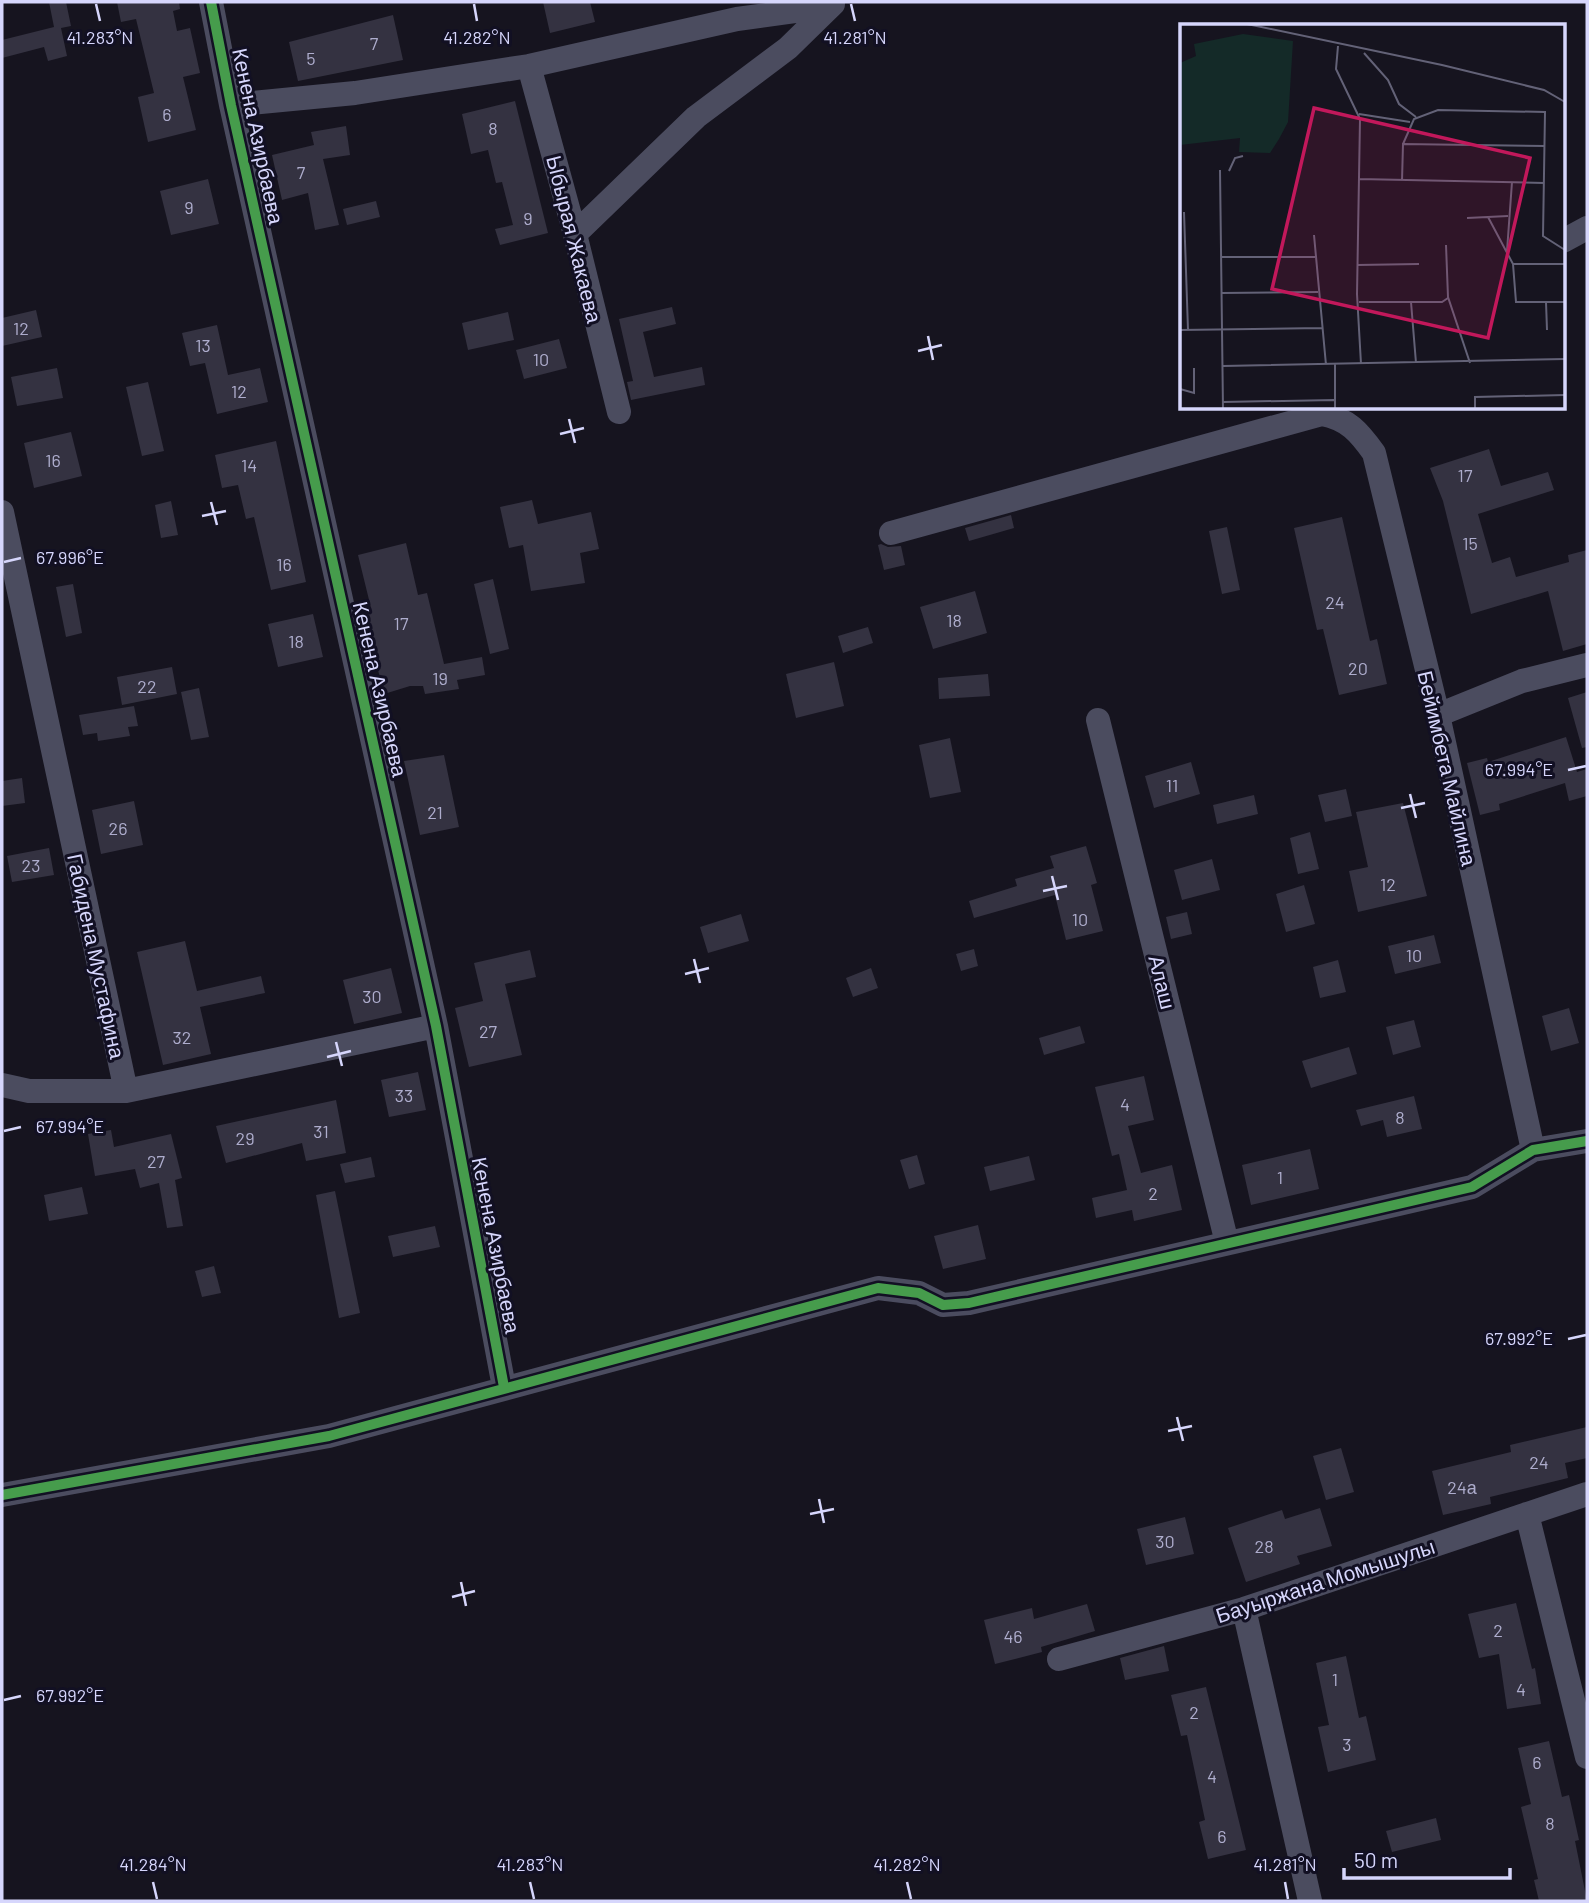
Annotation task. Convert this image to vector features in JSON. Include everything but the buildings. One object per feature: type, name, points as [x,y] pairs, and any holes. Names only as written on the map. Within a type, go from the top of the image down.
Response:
[{"type":"street","name":"Кенена Азирбаева","points":[[211,2],[231,105],[436,1026],[504,1387]]},
{"type":"street","points":[[231,105],[355,93],[529,66],[737,19],[834,4]]},
{"type":"street","points":[[575,234],[696,117],[788,48],[834,4]]},
{"type":"street","name":"Ыбырая Жакаева","points":[[529,66],[575,234],[618,412]]},
{"type":"street","points":[[1564,240],[1587,228]]},
{"type":"street","points":[[891,533],[1327,411]]},
{"type":"street","name":"Бейимбета Майлина","points":[[1327,411],[1342,418],[1361,434],[1374,453],[1438,715],[1533,1150]]},
{"type":"street","name":"Габидена Мустафина","points":[[2,512],[126,1091]]},
{"type":"street","points":[[1438,715],[1522,681],[1587,664]]},
{"type":"street","name":"Алаш","points":[[1098,720],[1227,1243]]},
{"type":"street","points":[[2,1085],[29,1091],[126,1091],[436,1026]]},
{"type":"street","points":[[2,1495],[329,1436],[878,1288],[919,1293],[943,1306],[968,1303],[1472,1187],[1533,1150],[1587,1140]]},
{"type":"street","name":"Бауыржана Момышулы","points":[[1059,1658],[1244,1609],[1587,1494]]},
{"type":"street","points":[[1527,1514],[1587,1757]]},
{"type":"street","points":[[1244,1609],[1310,1901]]},
{"type":"cycle path","points":[[211,2],[231,105],[436,1026],[504,1387]]},
{"type":"cycle path","points":[[2,1495],[329,1436],[878,1288],[919,1293],[943,1305],[969,1303],[1472,1187],[1533,1150],[1587,1141]]}]
